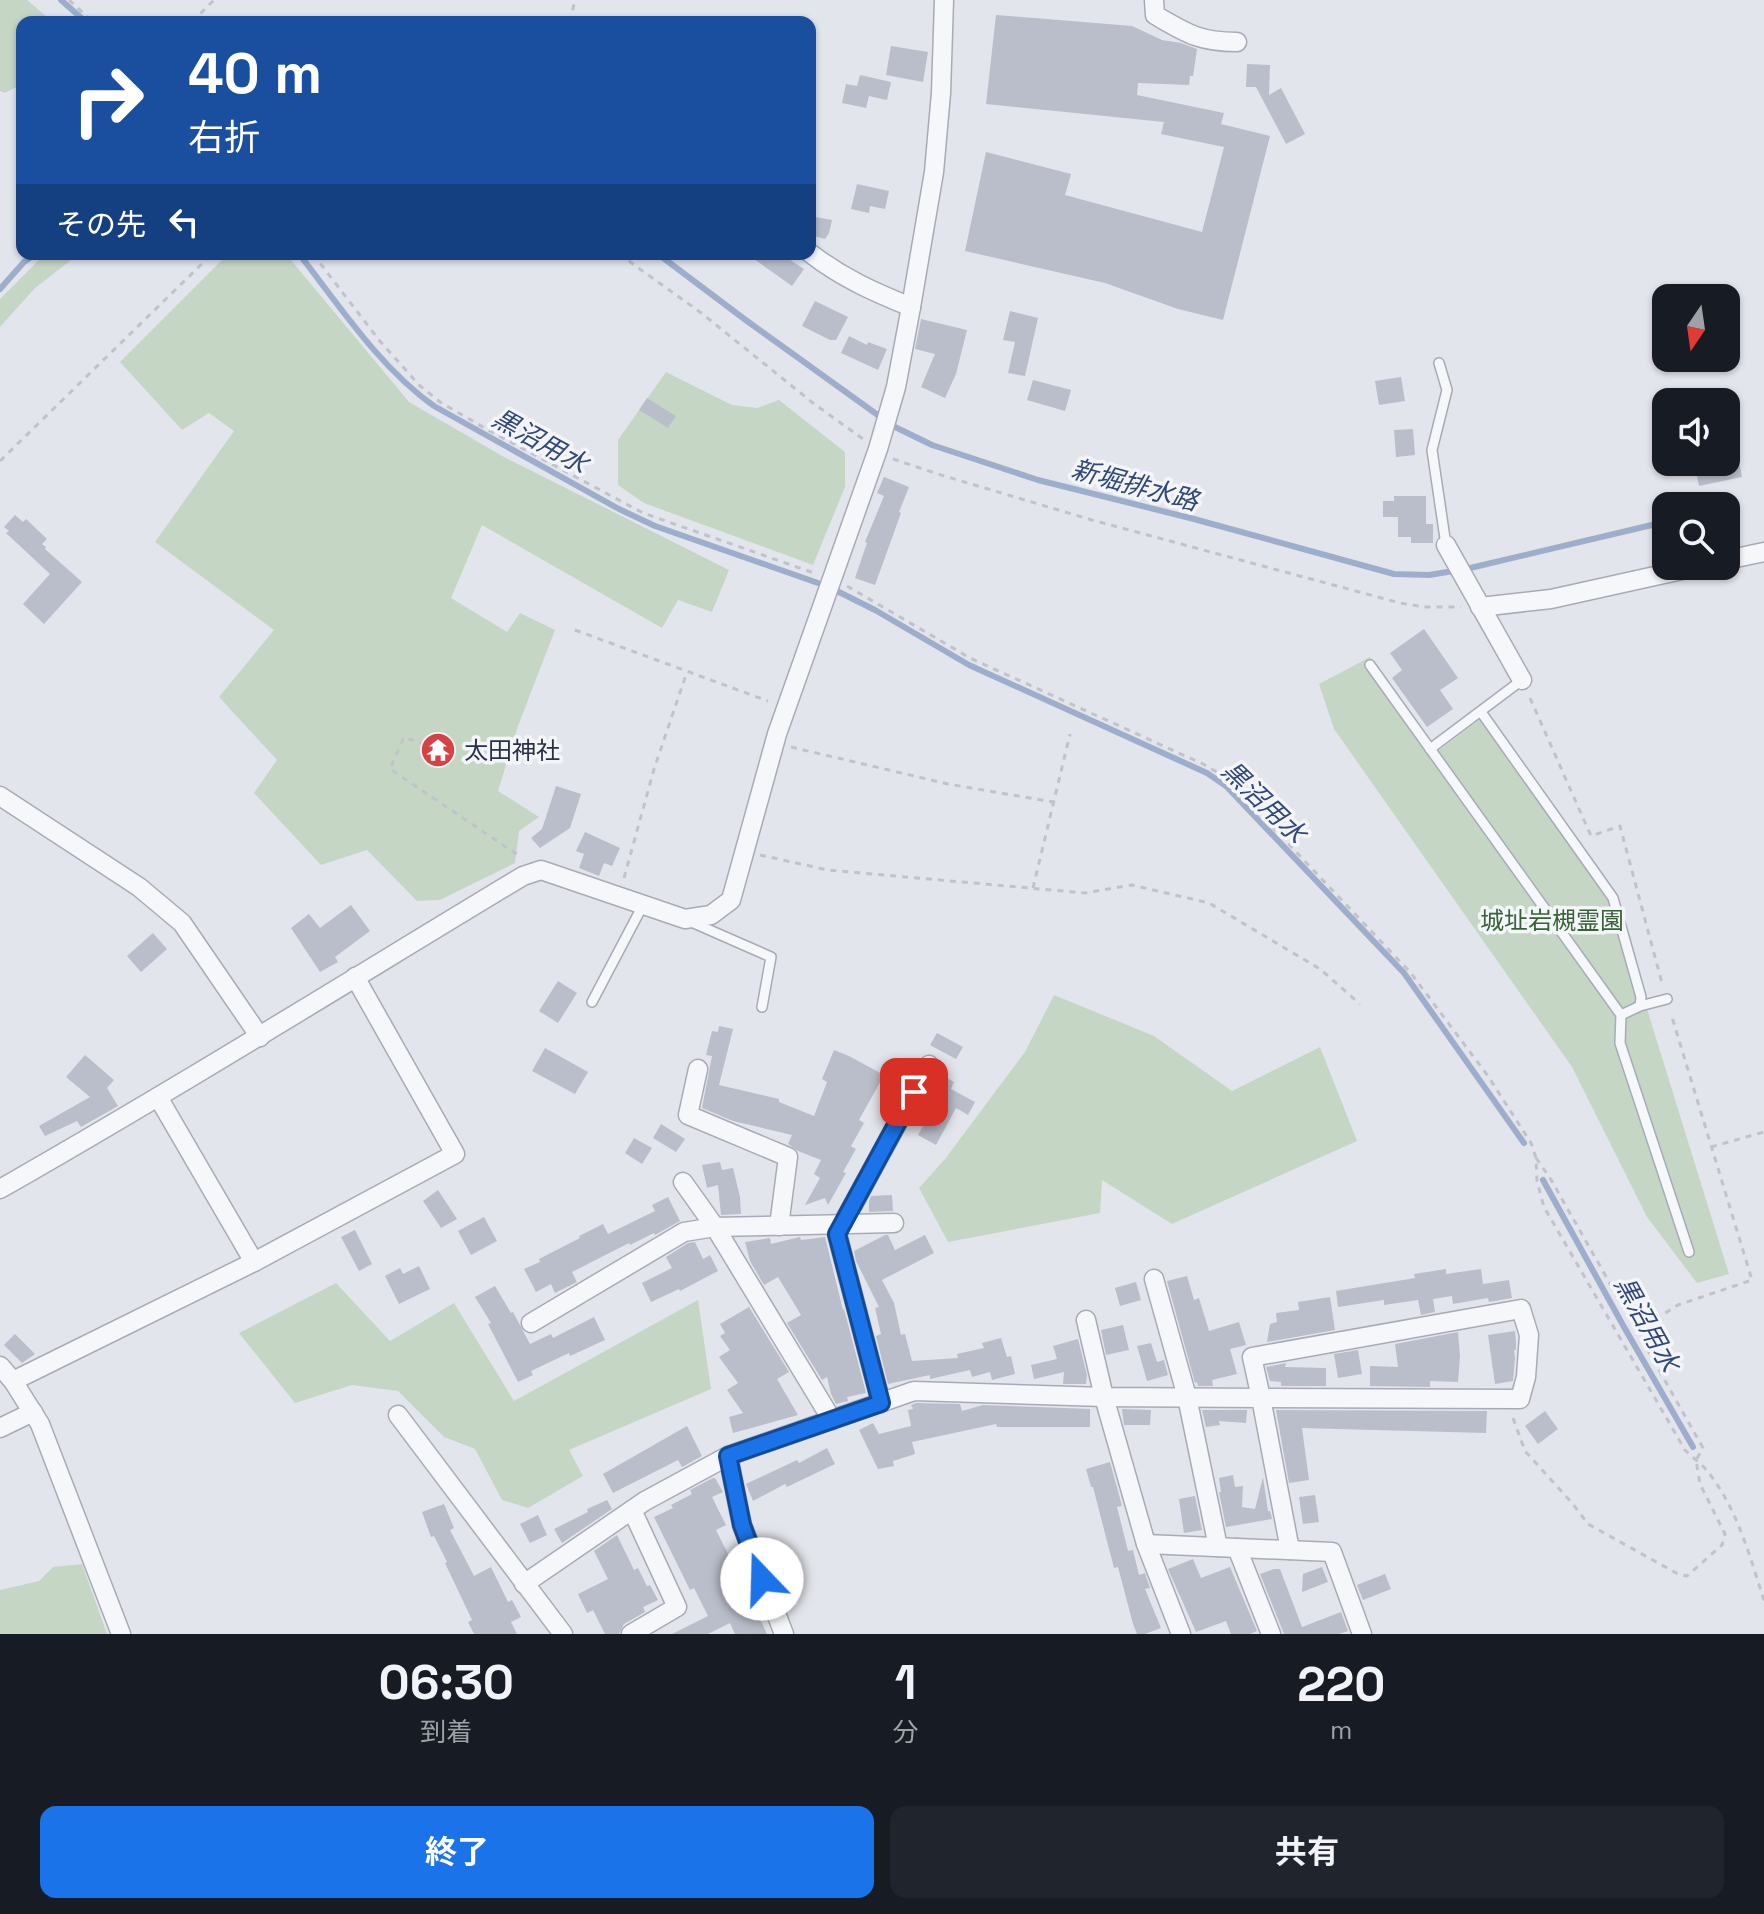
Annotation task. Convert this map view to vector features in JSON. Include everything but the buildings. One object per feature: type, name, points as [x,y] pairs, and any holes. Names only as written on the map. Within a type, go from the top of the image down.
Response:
[{"type":"street","points":[[0,1189],[260,1037],[523,876],[541,870],[685,919],[711,915],[731,900],[775,743],[878,449],[896,387],[934,172],[941,93],[944,0]]},
{"type":"street","points":[[1154,0],[1155,15],[1188,34],[1213,42],[1237,42]]},
{"type":"street","points":[[816,258],[832,271],[861,286],[911,307]]},
{"type":"street","points":[[1446,545],[1522,680]]},
{"type":"street","points":[[1740,557],[1764,552]]},
{"type":"street","points":[[1480,607],[1551,599],[1652,577]]},
{"type":"street","points":[[0,796],[139,887],[182,923],[260,1037]]},
{"type":"street","points":[[13,1381],[254,1262],[455,1154],[355,977]]},
{"type":"street","points":[[881,1403],[837,1234],[929,1065]]},
{"type":"street","points":[[698,1069],[688,1115],[788,1157],[779,1226]]},
{"type":"street","points":[[158,1097],[254,1262]]},
{"type":"street","points":[[683,1182],[715,1227],[832,1420]]},
{"type":"street","points":[[531,1323],[684,1232],[715,1227],[894,1223]]},
{"type":"street","points":[[1154,1279],[1187,1397],[1218,1547]]},
{"type":"street","points":[[524,1584],[645,1501],[728,1456],[914,1391],[1104,1397],[1187,1397],[1261,1398],[1520,1399],[1526,1377],[1529,1335],[1521,1309],[1252,1357],[1261,1398],[1290,1550]]},
{"type":"street","points":[[1086,1320],[1104,1397],[1146,1544],[1181,1634]]},
{"type":"street","points":[[0,1366],[40,1424],[121,1634]]},
{"type":"street","points":[[0,1428],[33,1412]]},
{"type":"street","points":[[398,1415],[563,1634]]},
{"type":"street","points":[[728,1456],[742,1525],[782,1633]]},
{"type":"street","points":[[631,1634],[677,1607],[632,1510]]},
{"type":"street","points":[[1146,1544],[1332,1552],[1362,1634]]},
{"type":"street","points":[[1237,1548],[1271,1634]]},
{"type":"lane","points":[[1439,363],[1447,390],[1432,450],[1446,545]]},
{"type":"lane","points":[[1370,665],[1621,1015],[1620,1043],[1689,1252]]},
{"type":"lane","points":[[1430,749],[1522,680]]},
{"type":"lane","points":[[1481,712],[1613,898],[1641,997],[1640,1006]]},
{"type":"lane","points":[[592,1002],[643,905]]},
{"type":"lane","points":[[685,919],[771,957],[762,1007]]},
{"type":"lane","points":[[1621,1015],[1667,999]]},
{"type":"path","points":[[69,0],[86,16]]},
{"type":"path","points":[[198,16],[214,0]]},
{"type":"path","points":[[0,461],[206,260]]},
{"type":"path","points":[[318,260],[379,340],[419,385],[440,402],[643,513],[818,574]]},
{"type":"path","points":[[627,260],[888,457],[1118,527],[1400,603],[1424,607],[1480,607]]},
{"type":"path","points":[[842,582],[970,658],[1224,776],[1410,972],[1488,1076],[1531,1143],[1544,1207],[1685,1450],[1708,1472],[1727,1503],[1745,1539],[1764,1601]]},
{"type":"path","points":[[575,630],[787,708]]},
{"type":"path","points":[[619,896],[654,769],[687,672]]},
{"type":"path","points":[[1033,888],[1070,734]]},
{"type":"path","points":[[425,745],[404,737],[390,769],[541,870]]},
{"type":"path","points":[[775,743],[948,784],[1054,802]]},
{"type":"path","points":[[744,852],[828,870],[1085,893],[1132,885],[1209,903],[1320,969],[1360,1004]]},
{"type":"path","points":[[1711,1147],[1764,1132]]},
{"type":"path","points":[[1510,1399],[1512,1417],[1525,1451],[1588,1524],[1678,1574],[1687,1576],[1722,1545],[1725,1534],[1700,1484],[1696,1460],[1703,1448],[1536,1158]]},
{"type":"path","points":[[1637,1331],[1678,1305],[1752,1280]]},
{"type":"green space","points":[[0,0],[27,0],[46,16],[16,16],[16,87],[5,93],[0,91]]},
{"type":"green space","points":[[39,260],[71,260],[35,288],[0,327],[0,299]]},
{"type":"green space","points":[[222,260],[291,260],[409,402],[504,457],[729,570],[712,612],[678,600],[662,628],[482,525],[451,598],[507,632],[520,613],[555,630],[518,726],[498,791],[539,817],[519,831],[515,863],[440,900],[417,901],[367,850],[321,865],[254,793],[277,760],[219,697],[274,630],[155,542],[234,431],[209,413],[182,430],[120,362]]},
{"type":"green space","points":[[666,372],[732,405],[757,408],[779,400],[845,452],[845,487],[813,565],[644,503],[618,485],[618,440]]},
{"type":"green space","name":"城址岩槻霊園","points":[[1370,657],[1438,751],[1487,714],[1617,894],[1639,983],[1729,1274],[1697,1283],[1647,1217],[1572,1067],[1334,729],[1319,684]]},
{"type":"green space","points":[[1054,995],[1154,1036],[1232,1091],[1320,1047],[1357,1141],[1172,1224],[1102,1180],[1100,1213],[948,1242],[919,1188],[945,1159],[1025,1052]]},
{"type":"green space","points":[[336,1283],[390,1341],[454,1303],[514,1401],[698,1300],[711,1389],[569,1450],[583,1476],[528,1508],[502,1500],[475,1449],[444,1437],[398,1391],[352,1385],[295,1403],[239,1333]]},
{"type":"green space","points":[[82,1564],[107,1634],[0,1634],[0,1590],[39,1581],[53,1567]]},
{"type":"waterway","name":"黒沼用水","points":[[61,0],[79,16]]},
{"type":"waterway","name":"新堀排水路","points":[[0,289],[27,260]]},
{"type":"waterway","name":"黒沼用水","points":[[304,260],[378,355],[434,406],[655,526],[818,583]]},
{"type":"waterway","name":"新堀排水路","points":[[666,260],[893,426],[932,445],[1038,480],[1394,574],[1429,575],[1466,569],[1652,525]]},
{"type":"waterway","name":"黒沼用水","points":[[835,590],[969,665],[1207,773],[1226,786],[1404,973],[1524,1143]]},
{"type":"waterway","name":"黒沼用水","points":[[1543,1180],[1693,1447]]},
{"type":"place","name":"太田神社","points":[[438,750]]},
{"type":"route","points":[[762,1579],[742,1525],[728,1456],[881,1403],[837,1234],[914,1092]]}]
